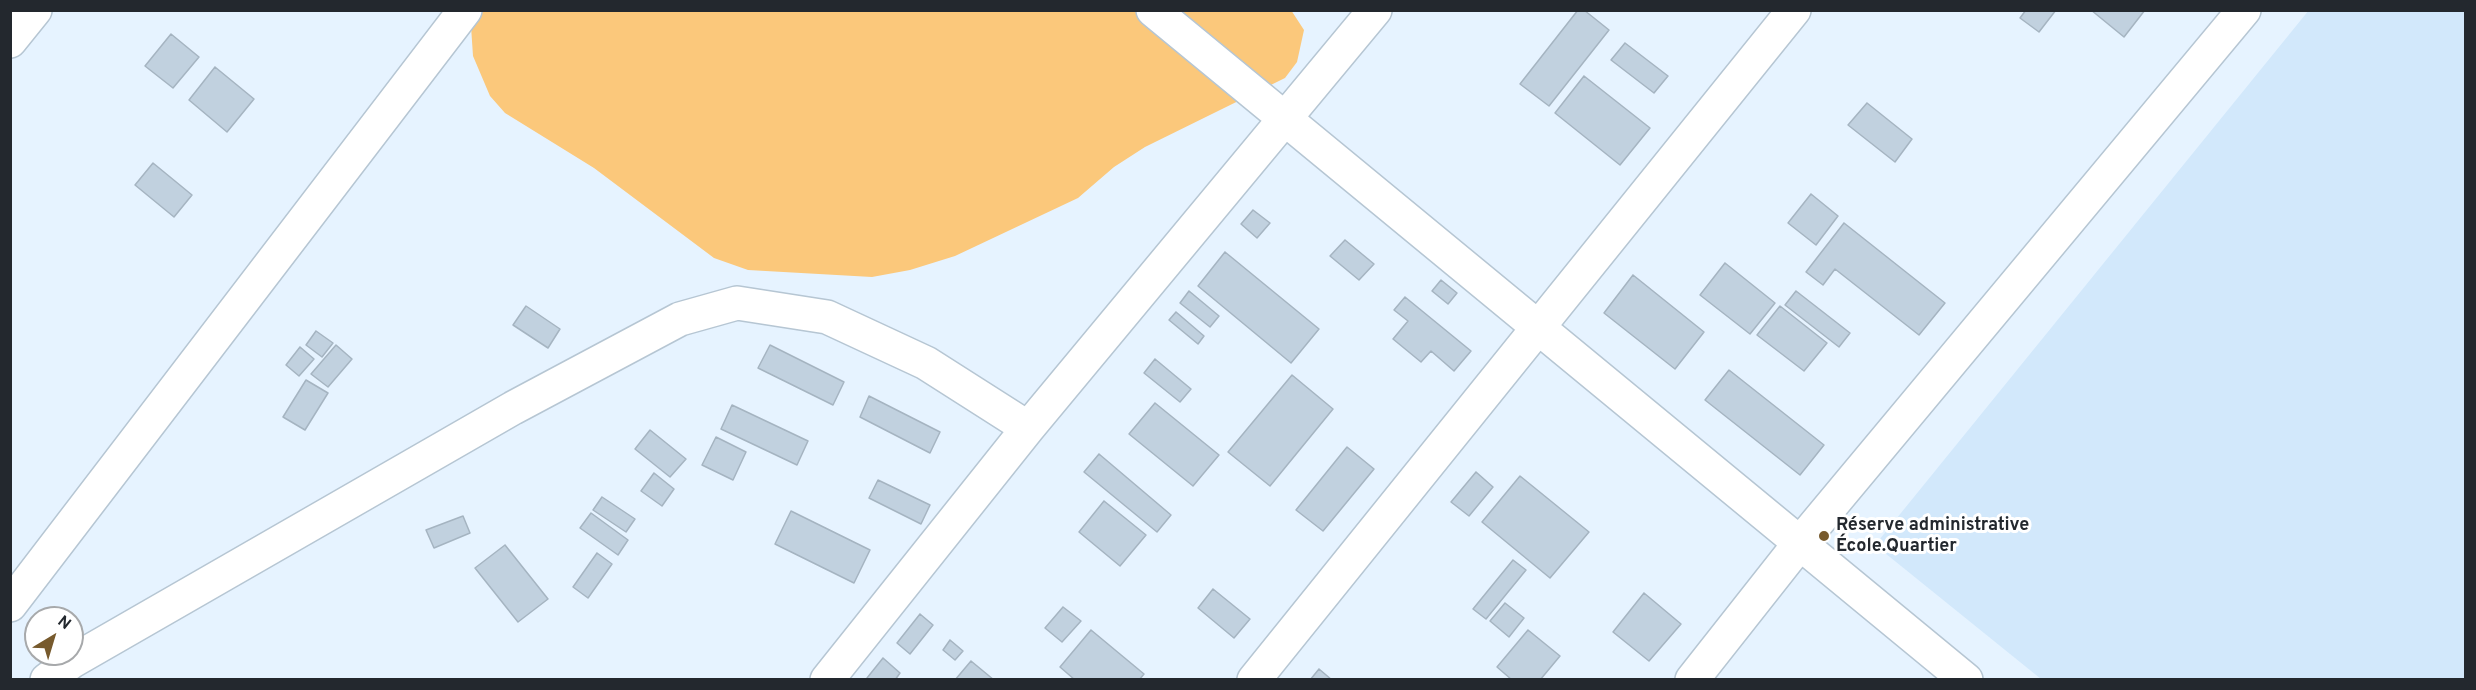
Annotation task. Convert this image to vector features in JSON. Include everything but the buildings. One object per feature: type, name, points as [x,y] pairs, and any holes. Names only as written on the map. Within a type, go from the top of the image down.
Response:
[{"type":"street","points":[[10,41],[35,10]]},
{"type":"street","points":[[10,605],[465,10]]},
{"type":"street","points":[[1153,10],[1966,680]]},
{"type":"street","points":[[827,680],[1029,428],[1375,10]]},
{"type":"street","points":[[1254,680],[1794,10]]},
{"type":"street","points":[[1692,680],[1800,543],[2244,10]]},
{"type":"street","points":[[47,680],[81,657],[513,408],[680,319],[737,303],[827,317],[926,363],[1029,428]]},
{"type":"shaded area","points":[[1291,10],[1304,30],[1297,62],[1285,78],[1145,147],[1114,167],[1078,198],[955,256],[910,270],[872,277],[748,270],[714,258],[594,168],[505,113],[490,96],[473,56],[470,11]]},
{"type":"shaded area","points":[[2309,10],[2465,11],[2465,679],[2041,679],[1875,545]]},
{"type":"place","name":"Réserve administrative École.Quartier","points":[[1824,536]]}]
